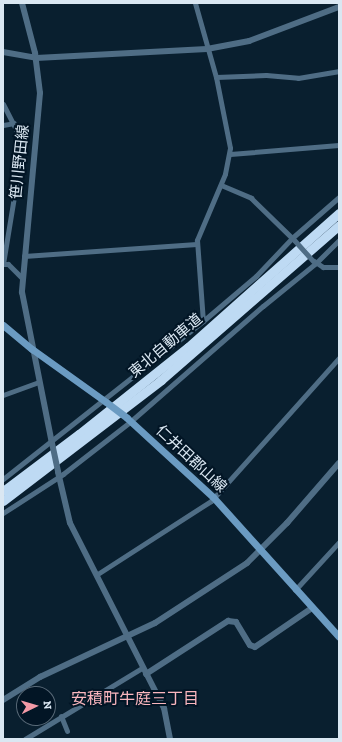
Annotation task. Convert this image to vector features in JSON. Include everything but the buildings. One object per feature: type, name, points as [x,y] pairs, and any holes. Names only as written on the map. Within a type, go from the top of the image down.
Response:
[{"type":"highway","name":"東北自動車道","points":[[3,491],[79,434],[188,347],[339,213]]},
{"type":"highway","name":"東北自動車道","points":[[3,501],[161,380],[339,225]]},
{"type":"main road","name":"仁井田郡山線","points":[[3,325],[32,349],[105,400],[129,419],[214,497],[339,638]]},
{"type":"street","name":"笹川野田線","points":[[22,3],[36,58],[40,93],[22,278],[22,292],[32,349],[70,523],[167,717],[170,739]]},
{"type":"street","points":[[195,3],[216,77],[228,131],[230,154],[221,185],[197,244],[204,321]]},
{"type":"street","points":[[3,52],[36,58],[208,49],[249,41],[339,7]]},
{"type":"street","points":[[216,77],[266,75],[298,78],[339,71]]},
{"type":"street","points":[[3,104],[14,123],[20,163],[3,264],[8,264],[22,278]]},
{"type":"street","points":[[3,125],[14,123]]},
{"type":"street","points":[[230,154],[339,145]]},
{"type":"street","points":[[221,185],[251,198],[315,262],[323,267],[339,267]]},
{"type":"street","points":[[3,479],[204,321],[256,276],[339,197]]},
{"type":"street","points":[[3,513],[59,474],[129,419],[339,240]]},
{"type":"street","points":[[24,256],[197,244]]},
{"type":"street","points":[[96,574],[183,520],[214,497],[339,358]]},
{"type":"street","points":[[3,395],[39,382]]},
{"type":"street","points":[[3,700],[58,667],[127,637],[180,608],[247,563],[261,550],[339,463]]},
{"type":"street","points":[[295,590],[339,542]]},
{"type":"street","points":[[146,674],[228,621],[236,622],[250,645],[255,647],[312,608]]},
{"type":"street","points":[[25,739],[142,668]]},
{"type":"street","points":[[61,716],[67,731]]},
{"type":"district","name":"安積町牛庭三丁目","points":[[135,699]]}]
